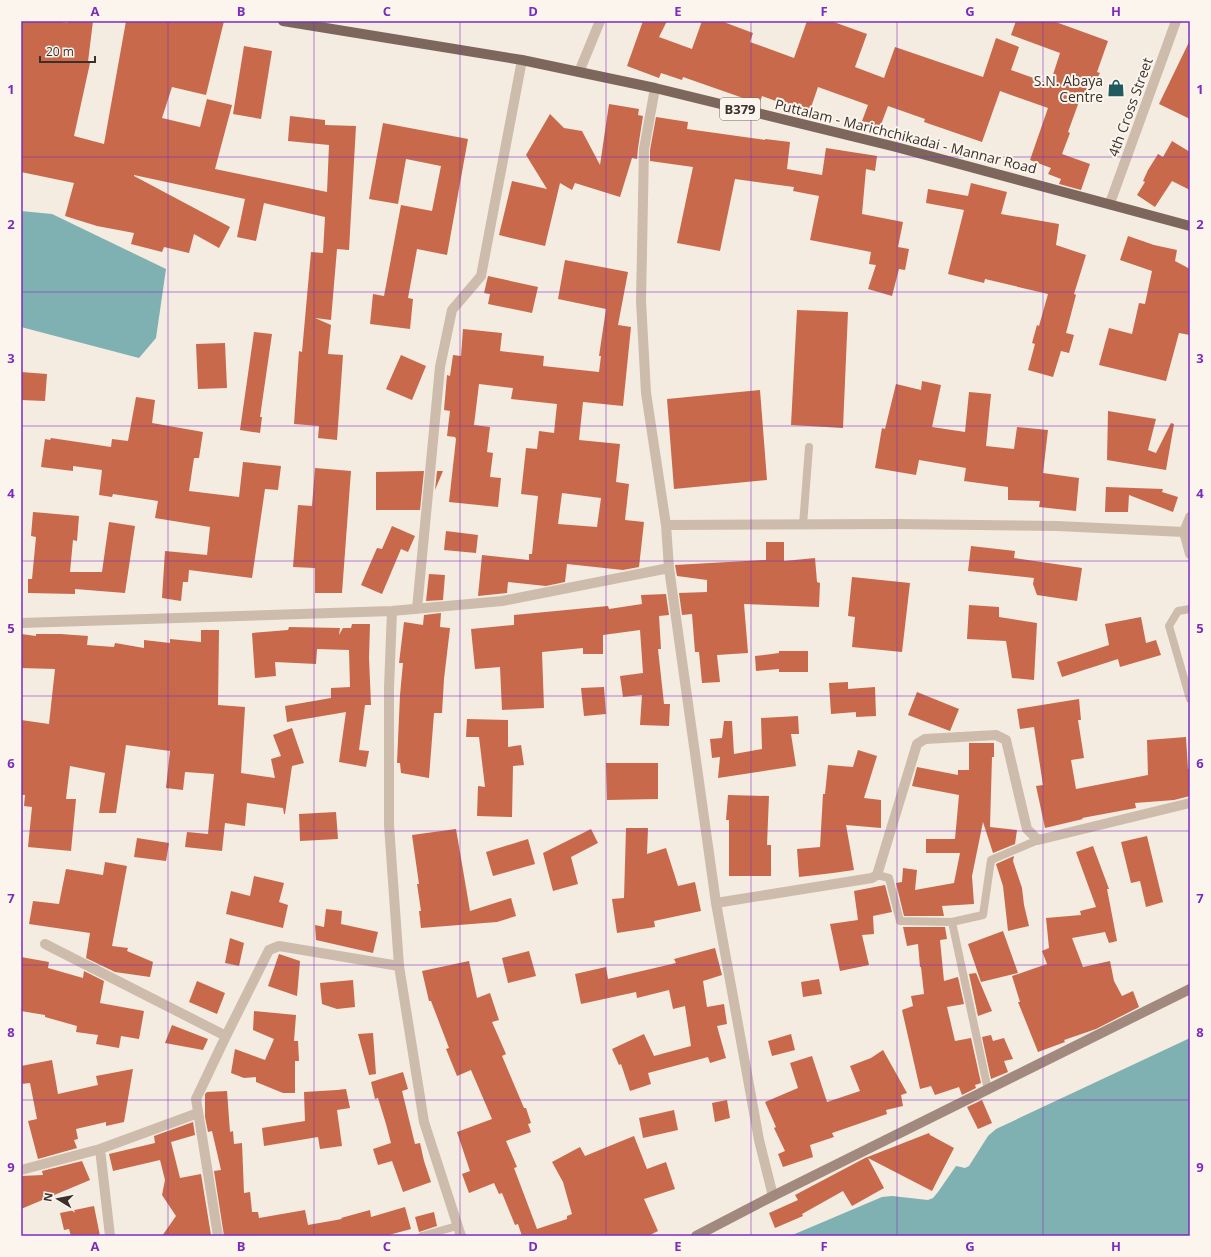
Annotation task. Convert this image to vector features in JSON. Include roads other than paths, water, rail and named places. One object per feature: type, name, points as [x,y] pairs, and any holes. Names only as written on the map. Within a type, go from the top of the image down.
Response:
[{"type":"main road","name":"Puttalam - Marichchikadai - Mannar Road","points":[[283,21],[330,25],[522,60],[655,88],[896,147],[1110,203],[1190,226]]},
{"type":"street","points":[[579,72],[600,21]]},
{"type":"street","name":"4th Cross Street","points":[[1110,203],[1176,21]]},
{"type":"street","points":[[417,609],[440,367],[452,310],[481,276],[522,60]]},
{"type":"street","points":[[655,88],[644,149],[641,302],[646,393],[666,525],[669,568],[716,903],[758,1140],[773,1196]]},
{"type":"street","points":[[1190,517],[1184,532],[1190,554]]},
{"type":"street","points":[[666,525],[897,524],[1057,526],[1184,532]]},
{"type":"street","points":[[21,623],[417,609],[502,601],[669,568]]},
{"type":"street","points":[[392,611],[389,688],[389,826],[399,966],[424,1122],[461,1236]]},
{"type":"street","points":[[716,903],[872,878],[877,875],[917,744],[925,739],[996,735],[1006,740],[1027,829],[1038,840],[1190,803]]},
{"type":"street","points":[[45,944],[226,1036]]},
{"type":"street","points":[[218,1236],[196,1099],[269,950],[278,946],[399,966]]},
{"type":"street","points":[[696,1236],[773,1196],[1190,989]]},
{"type":"street","points":[[21,1170],[100,1149],[198,1113]]},
{"type":"street","points":[[100,1149],[110,1236]]},
{"type":"lane","points":[[803,525],[809,448]]},
{"type":"lane","points":[[1190,608],[1178,611],[1169,626],[1190,699]]},
{"type":"lane","points":[[877,875],[890,878],[900,921],[952,922],[983,914],[991,860],[1038,840]]},
{"type":"lane","points":[[952,922],[988,1090]]},
{"type":"lane","points":[[422,1236],[457,1226]]},
{"type":"water","points":[[21,211],[52,214],[166,269],[156,338],[139,358],[21,327]]},
{"type":"water","points":[[1190,1038],[1190,1236],[790,1236],[882,1197],[892,1196],[928,1200],[933,1198],[956,1166],[965,1168],[969,1166],[988,1136],[996,1129]]},
{"type":"place","name":"S.N. Abaya Centre","points":[[1116,88]]}]
